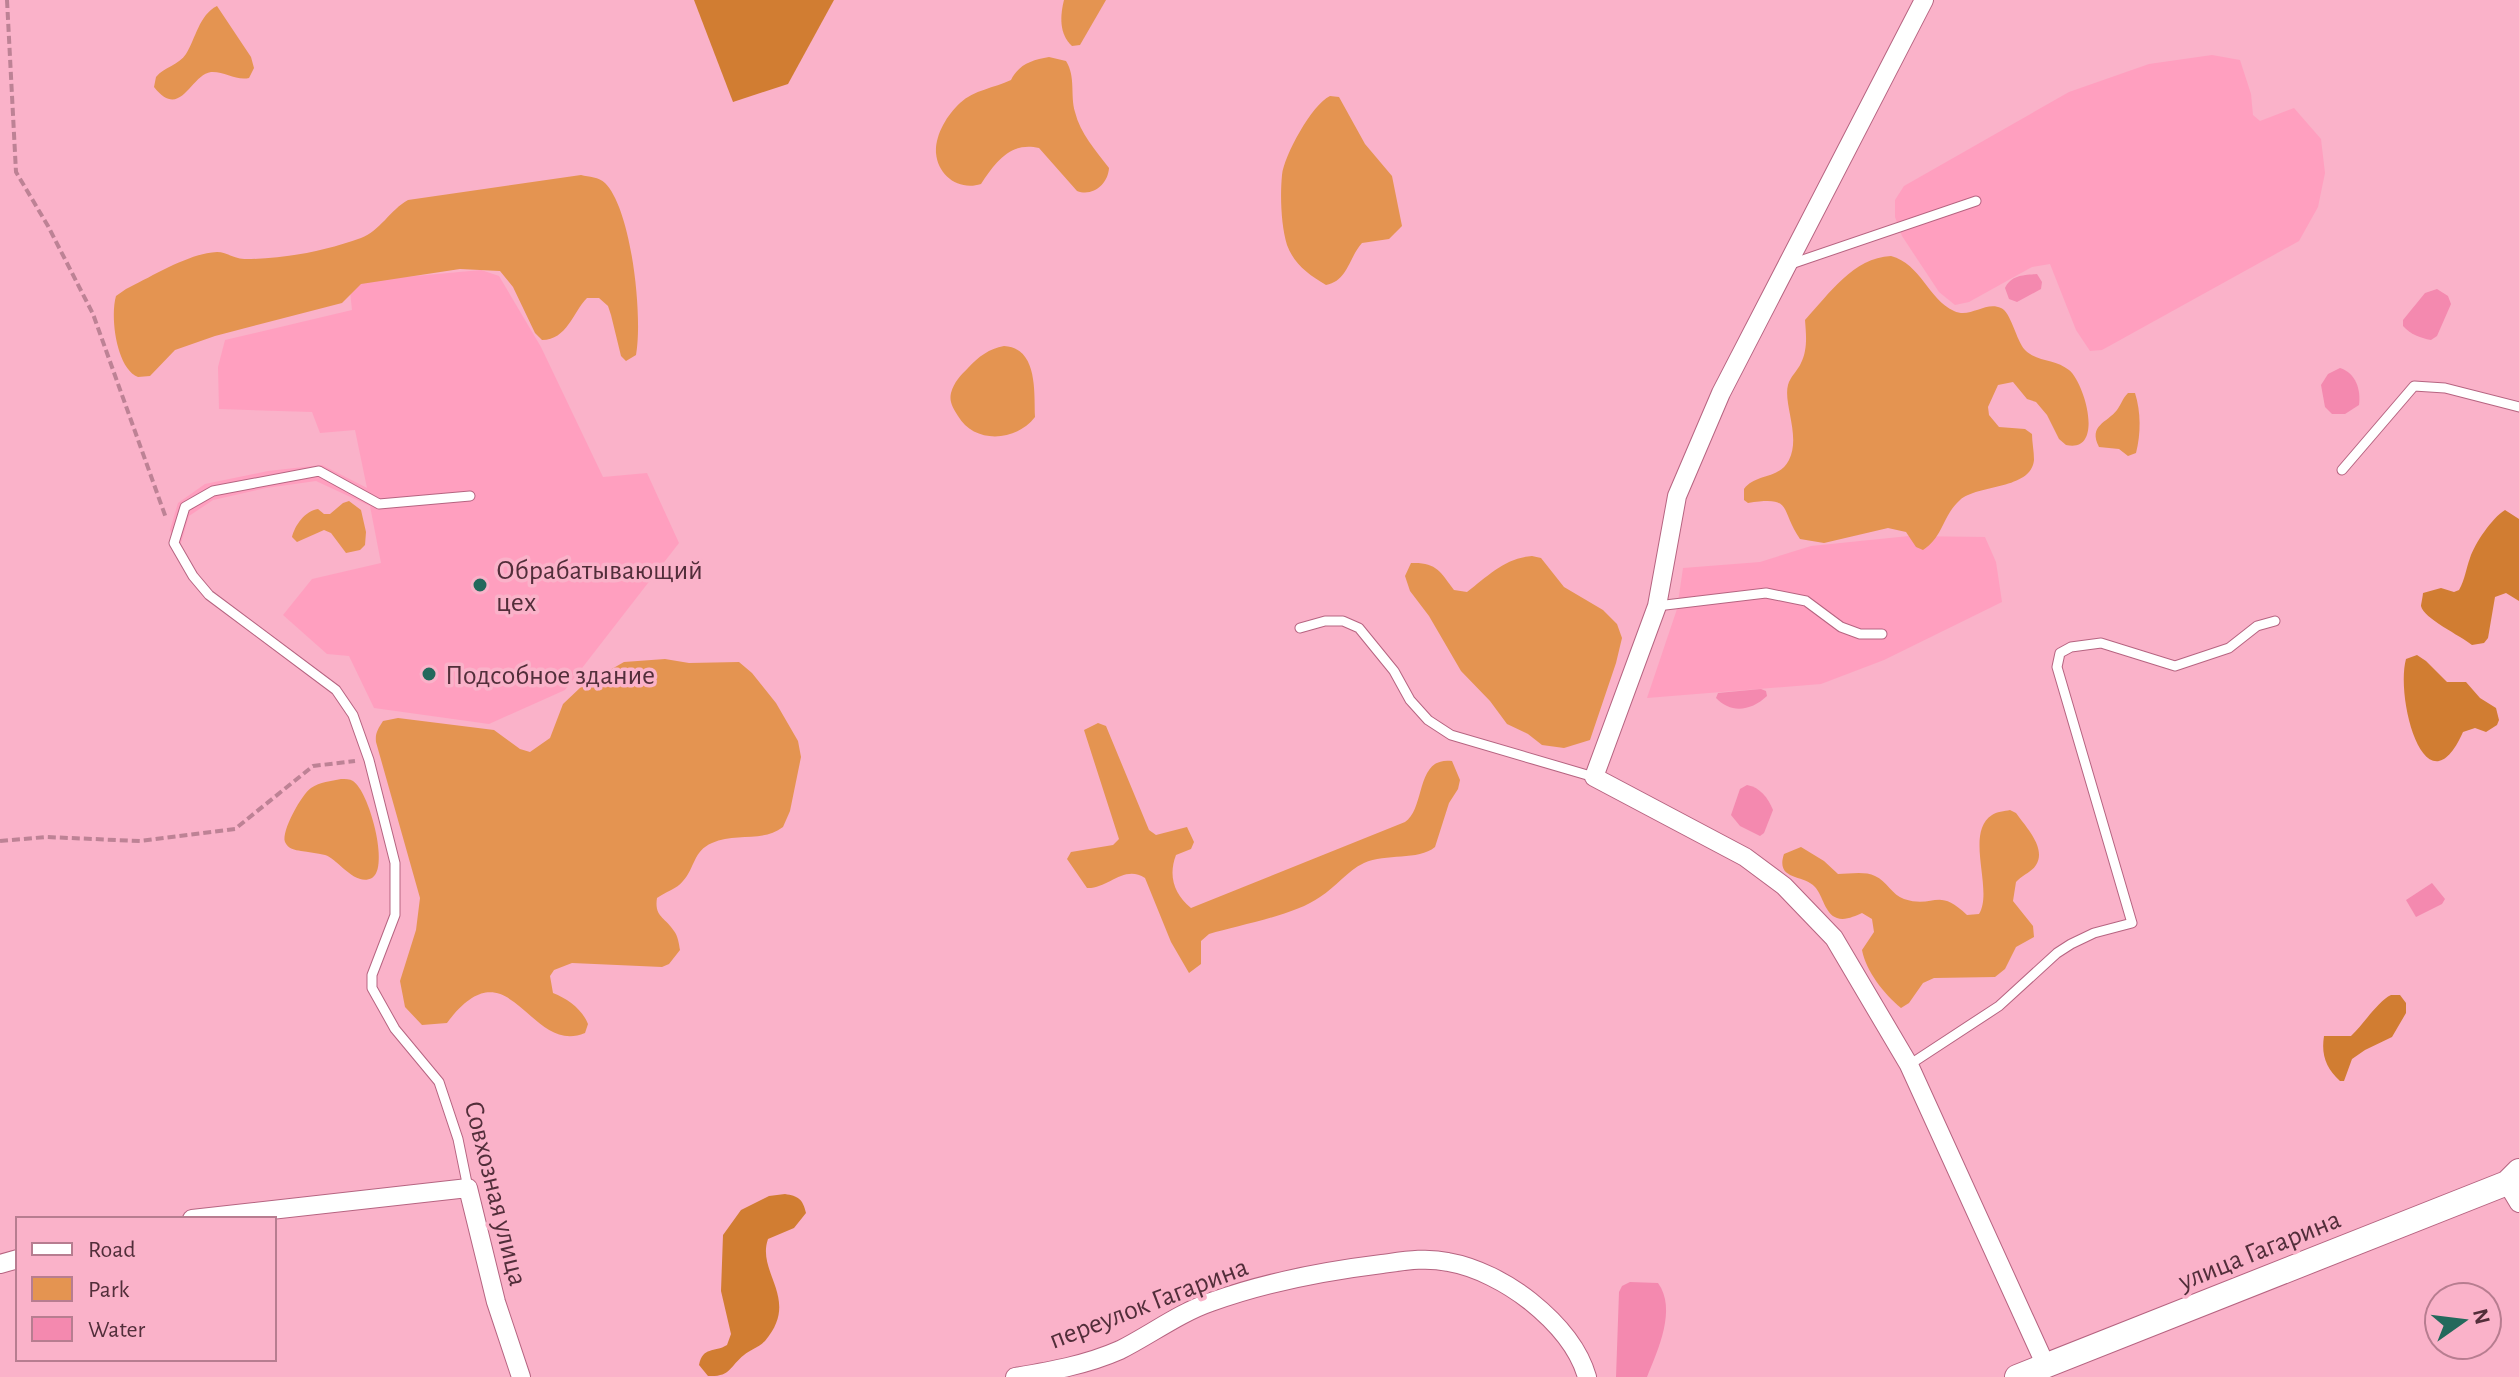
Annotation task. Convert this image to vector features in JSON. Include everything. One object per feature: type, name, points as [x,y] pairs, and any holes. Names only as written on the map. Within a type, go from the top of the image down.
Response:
[{"type":"main road","name":"улица Гагарина","points":[[2017,1377],[2515,1186]]},
{"type":"street","points":[[1924,0],[1721,393],[1677,496],[1657,606],[1594,777],[1745,857],[1784,886],[1834,938],[1909,1065],[2046,1366]]},
{"type":"street","points":[[210,1217],[468,1188]]},
{"type":"street","name":"Совхозная улица","points":[[468,1188],[496,1302],[521,1377]]},
{"type":"street","name":"переулок Гагарина","points":[[1015,1377],[1077,1366],[1119,1350],[1208,1303],[1254,1289],[1344,1269],[1420,1259],[1449,1262],[1483,1273],[1520,1293],[1563,1331],[1587,1377]]},
{"type":"lane","points":[[1788,265],[1976,201]]},
{"type":"lane","points":[[2342,470],[2414,386],[2445,388],[2519,407]]},
{"type":"lane","points":[[174,543],[185,507],[213,491],[319,471],[379,504],[470,496]]},
{"type":"lane","name":"Совхозная улица","points":[[174,543],[193,576],[209,595],[336,690],[353,715],[369,760],[395,863],[395,915],[372,975],[372,988],[395,1029],[439,1082],[458,1139],[468,1188]]},
{"type":"lane","points":[[1657,606],[1766,593],[1806,601],[1841,627],[1860,634],[1882,634]]},
{"type":"lane","points":[[1300,628],[1325,621],[1343,621],[1359,628],[1394,671],[1410,700],[1428,720],[1451,735],[1594,777]]},
{"type":"lane","points":[[1909,1065],[1999,1006],[2071,944],[2094,933],[2132,923],[2079,748],[2056,660],[2060,653],[2071,647],[2101,643],[2175,666],[2229,648],[2257,626],[2275,621]]},
{"type":"path","points":[[7,0],[16,172],[93,314],[174,543]]},
{"type":"path","points":[[0,841],[46,837],[140,841],[235,829],[313,766],[369,760]]},
{"type":"shaded area","points":[[694,0],[834,0],[788,84],[733,102]]},
{"type":"shaded area","points":[[2212,55],[2240,60],[2251,94],[2253,115],[2260,121],[2294,108],[2321,139],[2325,173],[2318,207],[2299,241],[2102,350],[2090,351],[2076,330],[2050,264],[2032,267],[1969,302],[1955,305],[1939,292],[1902,236],[1895,217],[1895,200],[1904,186],[2069,92],[2149,64]]},
{"type":"shaded area","points":[[481,270],[499,276],[541,347],[603,477],[647,473],[679,543],[565,690],[489,724],[374,708],[349,656],[327,654],[283,615],[312,579],[381,563],[370,506],[316,481],[213,500],[189,516],[179,550],[170,530],[178,503],[205,484],[268,471],[322,465],[367,488],[355,430],[320,433],[312,412],[219,409],[218,367],[225,340],[352,310],[349,282]]},
{"type":"shaded area","points":[[2505,510],[2519,519],[2519,601],[2506,593],[2495,597],[2488,638],[2484,643],[2472,645],[2423,611],[2423,593],[2441,588],[2454,592],[2459,590],[2476,545]]},
{"type":"shaded area","points":[[1909,536],[1985,537],[1996,562],[2002,602],[1884,660],[1821,684],[1647,698],[1677,609],[1683,568],[1760,562],[1811,546]]},
{"type":"shaded area","points":[[2417,655],[2447,682],[2466,682],[2480,698],[2496,708],[2499,720],[2486,732],[2475,728],[2463,732],[2449,754],[2437,761],[2426,756],[2416,742],[2409,722],[2405,699],[2406,659]]},
{"type":"shaded area","points":[[2391,995],[2400,995],[2406,1003],[2406,1013],[2392,1037],[2352,1059],[2344,1081],[2340,1081],[2326,1061],[2324,1036],[2351,1036]]},
{"type":"shaded area","points":[[785,1194],[799,1199],[806,1213],[794,1228],[768,1239],[768,1263],[779,1299],[775,1326],[765,1341],[744,1355],[726,1373],[708,1376],[699,1365],[703,1355],[727,1345],[731,1334],[721,1291],[723,1235],[741,1210],[769,1196]]},
{"type":"green space","points":[[1064,0],[1106,0],[1080,45],[1072,46],[1063,30]]},
{"type":"green space","points":[[217,6],[251,57],[254,68],[249,78],[211,72],[178,98],[163,96],[154,87],[156,77],[183,58],[202,21]]},
{"type":"green space","points":[[1049,57],[1066,61],[1069,67],[1077,120],[1109,168],[1103,184],[1094,191],[1077,191],[1039,148],[1029,147],[1004,156],[981,184],[965,185],[945,175],[938,161],[936,146],[951,113],[971,95],[1011,80],[1027,64]]},
{"type":"green space","points":[[1330,96],[1339,97],[1365,144],[1392,176],[1402,226],[1389,239],[1362,243],[1344,274],[1326,285],[1303,268],[1290,252],[1283,229],[1281,192],[1284,166],[1293,144],[1315,109]]},
{"type":"green space","points":[[581,175],[605,183],[622,216],[629,240],[638,338],[636,355],[626,361],[621,356],[608,306],[599,298],[587,298],[564,330],[551,339],[542,340],[535,333],[513,287],[500,271],[460,269],[361,284],[342,303],[215,336],[175,350],[150,376],[138,377],[130,372],[120,353],[114,316],[116,296],[182,261],[217,252],[246,259],[275,258],[319,250],[368,235],[408,200]]},
{"type":"green space","points":[[1891,256],[1910,266],[1937,298],[1954,311],[1966,313],[1995,306],[2001,308],[2008,315],[2025,350],[2069,370],[2081,388],[2085,402],[2088,429],[2085,439],[2078,445],[2066,445],[2036,402],[2027,399],[2013,382],[1998,385],[1988,407],[1989,415],[1999,427],[2025,429],[2032,434],[2034,460],[2031,470],[2024,477],[1960,500],[1935,539],[1923,550],[1916,547],[1906,532],[1888,528],[1824,543],[1800,539],[1779,503],[1748,503],[1744,500],[1744,489],[1779,471],[1789,460],[1793,431],[1787,393],[1789,382],[1805,352],[1805,320],[1854,270],[1877,258]]},
{"type":"green space","points":[[1004,346],[1023,354],[1028,363],[1034,384],[1035,417],[1027,425],[1007,435],[984,435],[965,425],[953,408],[951,393],[958,379],[976,360]]},
{"type":"green space","points":[[2128,393],[2135,393],[2140,423],[2136,453],[2128,456],[2119,449],[2099,447],[2096,434]]},
{"type":"green space","points":[[349,501],[361,510],[366,532],[365,545],[360,550],[346,553],[331,533],[324,530],[297,542],[292,537],[298,523],[309,513],[318,509],[330,514]]},
{"type":"green space","points":[[1532,556],[1541,558],[1564,587],[1603,610],[1617,624],[1622,638],[1590,740],[1564,748],[1542,745],[1507,724],[1461,671],[1429,616],[1410,591],[1405,576],[1411,563],[1426,564],[1441,573],[1454,590],[1467,592],[1505,564]]},
{"type":"green space","points":[[665,659],[689,663],[739,662],[776,703],[798,741],[801,757],[790,811],[783,827],[766,835],[730,838],[706,846],[680,884],[657,898],[659,913],[675,933],[680,950],[669,964],[662,967],[572,963],[554,970],[550,976],[553,993],[569,1001],[582,1014],[588,1024],[585,1033],[566,1036],[549,1030],[504,996],[487,992],[469,1000],[447,1023],[422,1025],[405,1007],[400,981],[416,930],[420,898],[376,742],[377,731],[383,721],[398,718],[494,730],[520,749],[530,752],[550,738],[563,704],[582,686],[624,662]]},
{"type":"green space","points":[[1098,723],[1106,726],[1149,830],[1156,835],[1187,827],[1194,842],[1191,849],[1176,855],[1173,877],[1180,897],[1191,908],[1405,822],[1416,806],[1426,774],[1440,762],[1452,761],[1460,780],[1435,847],[1420,854],[1364,863],[1309,903],[1282,914],[1209,934],[1201,941],[1201,964],[1189,973],[1171,942],[1145,878],[1137,874],[1123,875],[1087,888],[1067,859],[1071,852],[1113,845],[1119,839],[1084,730]]},
{"type":"green space","points":[[352,780],[371,813],[379,860],[377,871],[366,880],[353,876],[325,855],[294,850],[285,842],[289,822],[307,792],[318,784]]},
{"type":"green space","points":[[2010,810],[2016,813],[2029,831],[2039,852],[2034,867],[2016,882],[2013,901],[2033,926],[2034,937],[2016,947],[2005,969],[1995,977],[1934,978],[1923,983],[1909,1003],[1901,1008],[1877,982],[1864,958],[1862,950],[1874,932],[1872,919],[1862,913],[1843,919],[1833,916],[1815,887],[1787,873],[1782,863],[1784,854],[1801,847],[1838,874],[1875,876],[1904,899],[1923,902],[1942,900],[1957,906],[1967,915],[1979,914],[1983,904],[1980,835],[1984,823],[1992,815]]},
{"type":"water","points":[[2037,274],[2042,282],[2041,289],[2017,302],[2009,299],[2005,288],[2011,280]]},
{"type":"water","points":[[2437,289],[2448,296],[2451,304],[2437,336],[2431,340],[2409,331],[2403,326],[2403,320],[2425,293]]},
{"type":"water","points":[[2340,368],[2350,374],[2356,383],[2359,405],[2345,414],[2332,414],[2325,407],[2321,385],[2328,374]]},
{"type":"water","points":[[1766,691],[1767,696],[1741,709],[1728,707],[1716,698],[1718,693]]},
{"type":"water","points":[[1747,785],[1763,794],[1773,810],[1760,836],[1740,826],[1731,815],[1740,789]]},
{"type":"water","points":[[2432,883],[2445,899],[2442,904],[2416,917],[2406,900]]},
{"type":"water","points":[[1630,1282],[1658,1283],[1666,1305],[1664,1330],[1647,1377],[1616,1377],[1619,1292],[1622,1286]]},
{"type":"place","name":"Обрабатывающий цех","points":[[480,585]]},
{"type":"place","name":"Подсобное здание","points":[[429,674]]}]
